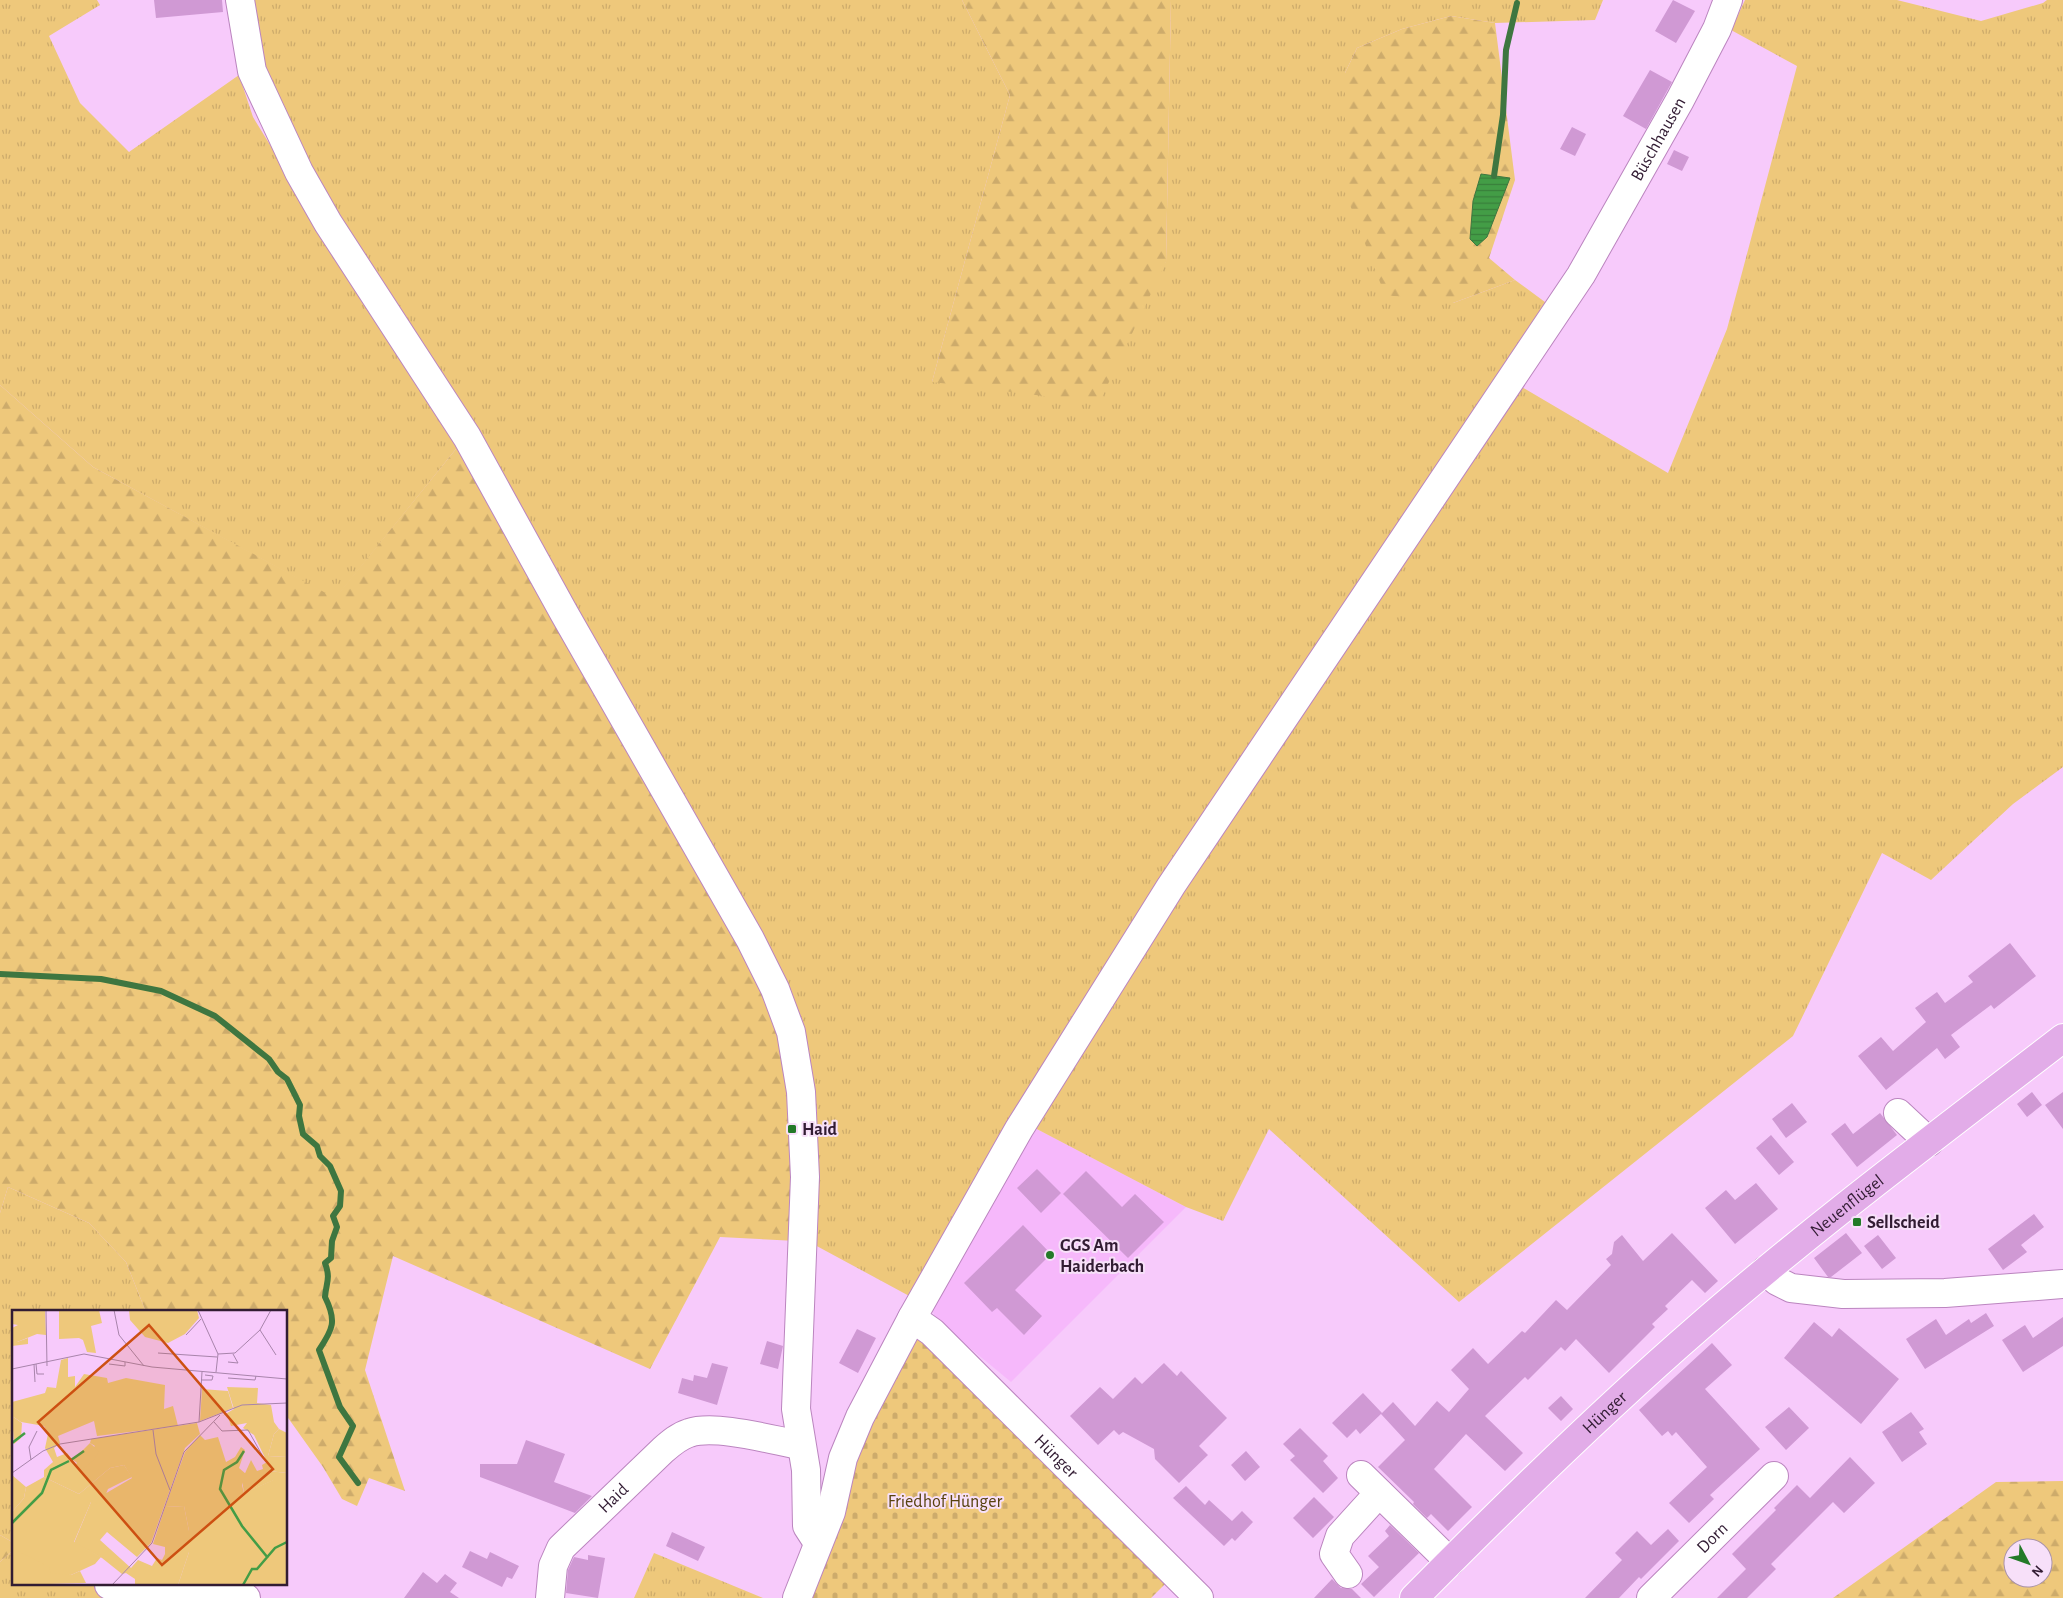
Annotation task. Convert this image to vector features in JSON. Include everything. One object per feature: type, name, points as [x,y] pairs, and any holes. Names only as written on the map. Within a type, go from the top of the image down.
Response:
[{"type":"main road","name":"Neuenflügel","points":[[1765,1271],[2063,1038]]},
{"type":"main road","name":"Hünger","points":[[1414,1598],[1628,1391],[1765,1271]]},
{"type":"street","points":[[240,0],[244,36],[252,71],[299,172],[328,223],[467,437],[564,613],[750,939],[775,989],[791,1032],[801,1092],[805,1177],[804,1236],[798,1307],[796,1409],[800,1445],[806,1470],[807,1526],[818,1544]]},
{"type":"street","name":"Büschhausen","points":[[797,1598],[831,1512],[843,1458],[860,1416],[912,1318],[1019,1129],[1171,886],[1581,275],[1680,100],[1717,29],[1728,0]]},
{"type":"street","points":[[1898,1113],[1929,1142]]},
{"type":"street","points":[[1765,1271],[1777,1281],[1791,1288],[1843,1294],[1945,1293],[2063,1284]]},
{"type":"street","name":"Hünger","points":[[912,1318],[932,1332],[1199,1598]]},
{"type":"street","name":"Haid","points":[[550,1598],[553,1566],[561,1548],[663,1450],[678,1438],[688,1433],[708,1430],[800,1445]]},
{"type":"street","name":"Dorn","points":[[1651,1598],[1774,1476]]},
{"type":"street","points":[[1348,1574],[1334,1554],[1340,1536],[1370,1484],[1450,1562]]},
{"type":"street","points":[[120,1586],[246,1598]]},
{"type":"shaded area","points":[[1481,174],[1510,178],[1487,237],[1477,246],[1470,239],[1473,201]]},
{"type":"shaded area","name":"GGS Am Haiderbach","points":[[1031,1126],[1186,1207],[1011,1382],[936,1320],[932,1309]]},
{"type":"green space","points":[[0,0],[97,0],[100,5],[49,36],[80,103],[129,152],[239,75],[253,117],[324,233],[460,444],[335,599],[93,467],[0,385]]},
{"type":"green space","points":[[253,0],[962,0],[1010,95],[932,382],[1166,262],[1171,0],[1603,0],[1595,20],[1495,23],[1451,16],[1402,29],[1357,48],[1345,73],[1453,303],[1515,280],[1549,305],[913,1298],[813,1244],[817,1111],[802,1019],[749,915],[307,169],[260,63]]},
{"type":"green space","points":[[962,0],[1171,0],[1166,262],[1099,403],[932,382],[1010,95]]},
{"type":"green space","points":[[1745,0],[1897,0],[1981,21],[2043,3],[2047,0],[2063,0],[2063,767],[2013,804],[1931,880],[1882,853],[1793,1036],[1459,1302],[1269,1129],[1223,1221],[1186,1207],[1031,1126],[1192,875],[1520,386],[1668,473],[1727,329],[1797,66],[1731,30]]},
{"type":"green space","points":[[1451,16],[1495,23],[1515,180],[1489,258],[1515,280],[1453,303],[1385,295],[1345,192],[1345,73],[1357,48],[1402,29]]},
{"type":"green space","points":[[0,385],[93,467],[335,598],[460,444],[743,945],[780,1036],[796,1127],[797,1241],[720,1237],[650,1369],[393,1256],[365,1370],[405,1491],[369,1478],[357,1506],[342,1499],[323,1467],[288,1418],[288,1310],[145,1310],[126,1262],[89,1223],[8,1187],[0,1213]]},
{"type":"green space","points":[[8,1187],[89,1223],[126,1262],[145,1310],[12,1310],[12,1542],[0,1535],[0,1213]]},
{"type":"green space","name":"Friedhof Hünger","points":[[915,1338],[924,1339],[1166,1583],[1151,1598],[808,1598],[832,1547],[854,1465],[872,1420]]},
{"type":"green space","points":[[2063,1481],[2063,1598],[1833,1598],[1996,1482]]},
{"type":"green space","points":[[0,1535],[12,1542],[12,1551],[0,1562]]},
{"type":"green space","points":[[12,1551],[12,1586],[97,1586],[99,1594],[112,1597],[200,1598],[0,1598],[0,1562]]},
{"type":"green space","points":[[654,1553],[763,1598],[634,1598]]},
{"type":"building","points":[[154,0],[222,0],[223,12],[156,18]]},
{"type":"building","points":[[1673,0],[1695,11],[1676,43],[1655,31]]},
{"type":"building","points":[[1650,70],[1672,82],[1646,129],[1623,116]]},
{"type":"building","points":[[1572,127],[1586,134],[1575,156],[1560,149]]},
{"type":"building","points":[[1674,150],[1689,157],[1682,171],[1667,164]]},
{"type":"building","points":[[2010,943],[2036,976],[1994,1009],[1991,1005],[1951,1035],[1960,1047],[1945,1059],[1937,1048],[1886,1090],[1858,1056],[1881,1037],[1893,1051],[1926,1022],[1915,1008],[1937,992],[1945,1003],[1973,982],[1968,976]]},
{"type":"building","points":[[2032,1092],[2042,1105],[2027,1117],[2017,1104]]},
{"type":"building","points":[[2063,1092],[2063,1129],[2045,1105]]},
{"type":"building","points":[[1792,1103],[1807,1122],[1786,1138],[1772,1119]]},
{"type":"building","points":[[1880,1113],[1897,1135],[1857,1167],[1831,1134],[1845,1123],[1853,1134]]},
{"type":"building","points":[[1771,1135],[1794,1162],[1779,1175],[1756,1148]]},
{"type":"building","points":[[1037,1169],[1061,1193],[1041,1213],[1017,1188]]},
{"type":"building","points":[[1086,1171],[1122,1207],[1135,1194],[1164,1222],[1128,1258],[1063,1194]]},
{"type":"building","points":[[1756,1183],[1778,1209],[1735,1244],[1705,1208],[1726,1190],[1735,1200]]},
{"type":"building","points":[[2034,1214],[2044,1227],[2021,1245],[2027,1252],[2003,1270],[1988,1249]]},
{"type":"building","points":[[1023,1225],[1051,1254],[1015,1290],[1042,1316],[1024,1335],[997,1308],[992,1312],[964,1283]]},
{"type":"building","points":[[1672,1233],[1718,1281],[1705,1293],[1692,1280],[1665,1306],[1668,1309],[1652,1324],[1655,1327],[1609,1373],[1576,1339],[1565,1351],[1561,1347],[1528,1380],[1525,1377],[1485,1416],[1523,1453],[1505,1471],[1466,1434],[1434,1469],[1472,1507],[1448,1531],[1431,1514],[1427,1518],[1413,1504],[1414,1502],[1378,1467],[1405,1440],[1381,1414],[1393,1402],[1415,1426],[1437,1401],[1449,1412],[1469,1389],[1451,1370],[1473,1348],[1488,1364],[1522,1331],[1525,1333],[1556,1300],[1567,1310],[1611,1265],[1606,1259],[1612,1254],[1614,1242],[1622,1235],[1643,1261]]},
{"type":"building","points":[[1846,1233],[1862,1253],[1831,1277],[1828,1277],[1814,1258]]},
{"type":"building","points":[[1878,1235],[1896,1258],[1882,1269],[1864,1246]]},
{"type":"building","points":[[1986,1313],[1994,1326],[1925,1369],[1906,1339],[1936,1319],[1946,1335],[1969,1319],[1971,1323]]},
{"type":"building","points":[[2063,1317],[2063,1346],[2023,1372],[2002,1340],[2025,1325],[2033,1338]]},
{"type":"building","points":[[1814,1322],[1832,1337],[1839,1328],[1899,1379],[1861,1424],[1784,1358]]},
{"type":"building","points":[[857,1329],[876,1338],[858,1373],[839,1363]]},
{"type":"building","points":[[767,1341],[783,1346],[778,1369],[760,1364]]},
{"type":"building","points":[[1712,1343],[1732,1365],[1705,1389],[1760,1449],[1710,1495],[1714,1499],[1689,1523],[1669,1503],[1707,1467],[1676,1432],[1672,1436],[1668,1431],[1662,1436],[1639,1410]]},
{"type":"building","points":[[712,1363],[728,1367],[717,1405],[678,1393],[682,1378],[693,1381],[694,1375],[707,1378]]},
{"type":"building","points":[[1164,1363],[1177,1376],[1181,1371],[1227,1418],[1199,1446],[1208,1455],[1179,1483],[1155,1459],[1154,1449],[1123,1432],[1119,1435],[1114,1430],[1098,1445],[1070,1416],[1100,1387],[1113,1399],[1135,1377],[1142,1384]]},
{"type":"building","points":[[1363,1393],[1382,1413],[1360,1434],[1356,1429],[1347,1438],[1332,1423]]},
{"type":"building","points":[[1561,1396],[1573,1409],[1561,1421],[1548,1408]]},
{"type":"building","points":[[1789,1407],[1809,1428],[1786,1450],[1765,1427]]},
{"type":"building","points":[[1911,1412],[1924,1429],[1919,1432],[1927,1444],[1902,1462],[1882,1432]]},
{"type":"building","points":[[1300,1428],[1328,1456],[1323,1461],[1338,1478],[1323,1493],[1290,1460],[1295,1456],[1283,1444]]},
{"type":"building","points":[[526,1440],[565,1454],[554,1482],[592,1496],[575,1513],[480,1477],[480,1464],[517,1464]]},
{"type":"building","points":[[1246,1451],[1260,1467],[1245,1481],[1231,1465]]},
{"type":"building","points":[[1850,1457],[1875,1483],[1844,1513],[1833,1502],[1771,1564],[1776,1569],[1747,1598],[1717,1598],[1746,1569],[1732,1554],[1776,1510],[1774,1508],[1797,1485],[1810,1498]]},
{"type":"building","points":[[1186,1486],[1205,1505],[1209,1500],[1232,1521],[1242,1511],[1253,1522],[1235,1541],[1232,1538],[1224,1546],[1173,1498]]},
{"type":"building","points":[[1314,1497],[1334,1517],[1313,1538],[1293,1518]]},
{"type":"building","points":[[1390,1525],[1419,1553],[1374,1597],[1361,1584],[1379,1567],[1368,1556],[1389,1536],[1385,1531]]},
{"type":"building","points":[[1668,1529],[1679,1541],[1619,1598],[1585,1598],[1622,1560],[1615,1553],[1637,1531],[1651,1545]]},
{"type":"building","points":[[672,1532],[705,1547],[698,1561],[666,1546]]},
{"type":"building","points":[[470,1551],[487,1559],[490,1552],[519,1566],[512,1579],[507,1577],[502,1587],[462,1567]]},
{"type":"building","points":[[588,1555],[605,1558],[598,1598],[566,1593],[568,1570],[574,1557],[588,1560]]},
{"type":"building","points":[[423,1572],[437,1583],[445,1574],[457,1583],[450,1592],[459,1598],[404,1598]]},
{"type":"building","points":[[1332,1579],[1341,1588],[1352,1589],[1361,1598],[1314,1598]]},
{"type":"waterway","points":[[1494,176],[1503,115],[1506,50],[1517,3]]},
{"type":"waterway","points":[[0,974],[101,979],[161,991],[215,1016],[269,1059],[278,1072],[287,1079],[300,1105],[299,1116],[303,1134],[317,1146],[320,1156],[330,1166],[341,1191],[340,1206],[333,1216],[337,1227],[332,1241],[331,1258],[325,1263],[328,1277],[325,1297],[331,1312],[332,1325],[328,1336],[319,1350],[340,1407],[353,1426],[339,1457],[358,1483]]},
{"type":"place","name":"Haid","points":[[792,1129]]},
{"type":"place","name":"Sellscheid","points":[[1857,1222]]},
{"type":"place","name":"GGS Am Haiderbach","points":[[1050,1255]]}]
